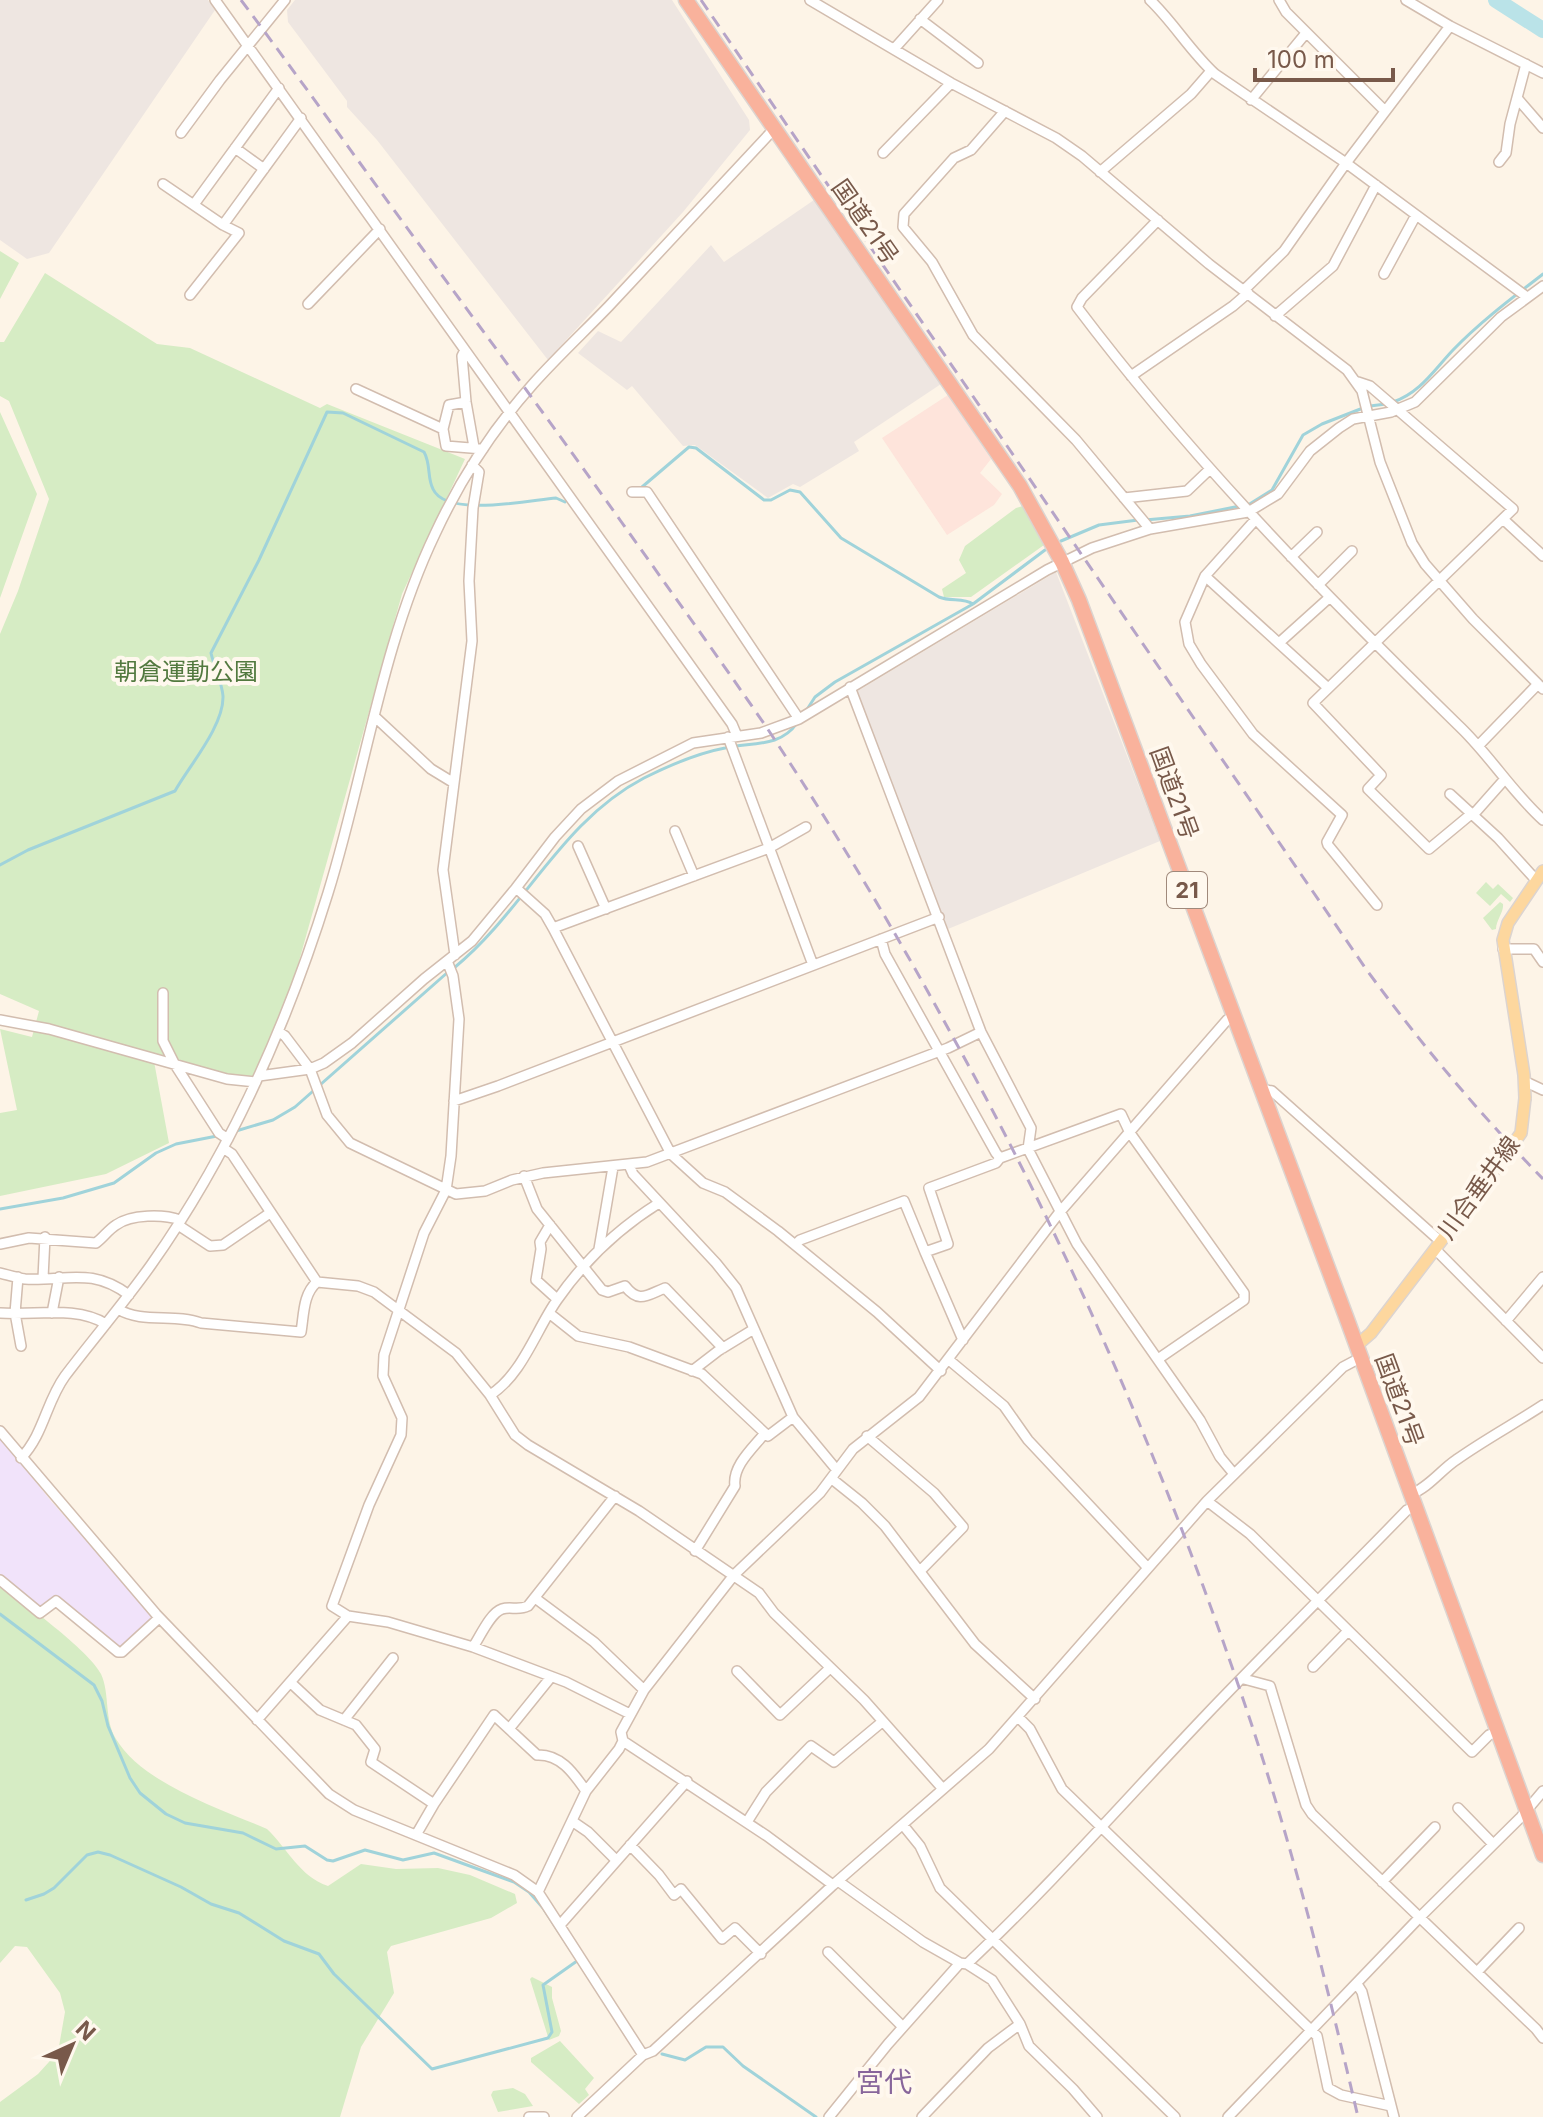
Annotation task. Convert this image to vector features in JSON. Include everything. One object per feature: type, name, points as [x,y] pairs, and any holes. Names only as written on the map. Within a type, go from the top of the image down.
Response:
[{"type":"highway","name":"国道21号","points":[[686,0],[1020,486],[1062,562],[1079,600],[1234,1016],[1543,1855]]},
{"type":"main road","name":"川合垂井線","points":[[1358,1352],[1521,1133],[1524,1081],[1503,949],[1508,923],[1540,875]]},
{"type":"street","points":[[215,0],[732,724],[732,737],[769,848],[813,965]]},
{"type":"street","points":[[181,133],[285,0]]},
{"type":"street","points":[[810,0],[951,83],[1056,138],[1275,316],[1347,370],[1358,382],[1380,462],[1412,543],[1439,582],[1540,687],[1479,745]]},
{"type":"street","points":[[894,49],[938,0]]},
{"type":"street","points":[[1150,0],[1211,71],[1346,163],[1527,297]]},
{"type":"street","points":[[1279,0],[1306,33],[1385,111]]},
{"type":"street","points":[[1406,0],[1543,73]]},
{"type":"street","points":[[920,19],[978,63]]},
{"type":"street","points":[[1131,376],[1233,306],[1284,251],[1450,26]]},
{"type":"street","points":[[1251,100],[1306,33]]},
{"type":"street","points":[[1499,162],[1506,153],[1526,64]]},
{"type":"street","points":[[1100,172],[1191,94],[1211,71]]},
{"type":"street","points":[[883,153],[951,83]]},
{"type":"street","points":[[195,203],[279,88]]},
{"type":"street","points":[[1517,98],[1543,128]]},
{"type":"street","points":[[1005,111],[971,150],[954,158],[904,214],[903,227],[932,262],[973,335],[1076,440],[1150,529]]},
{"type":"street","points":[[223,225],[301,118]]},
{"type":"street","points":[[21,1458],[40,1433],[49,1405],[62,1381],[129,1295],[179,1222],[225,1144],[258,1079],[279,1032],[329,890],[413,581],[479,448],[534,384],[774,129]]},
{"type":"street","points":[[235,148],[264,169]]},
{"type":"street","points":[[163,184],[239,233],[190,295]]},
{"type":"street","points":[[1275,316],[1333,266],[1376,185]]},
{"type":"street","points":[[1384,274],[1416,215]]},
{"type":"street","points":[[1158,220],[1082,298],[1077,307],[1131,376],[1247,510],[1373,642],[1479,745],[1504,780],[1543,820]]},
{"type":"street","points":[[308,304],[380,229]]},
{"type":"street","points":[[0,1020],[49,1029],[227,1079],[258,1079],[310,1069],[324,1063],[451,960],[491,921],[555,837],[597,795],[618,781],[693,743],[761,733],[799,719],[1062,562],[1092,548],[1150,529],[1247,510],[1278,494],[1310,451],[1353,419],[1415,402],[1501,317],[1543,286]]},
{"type":"street","points":[[465,350],[462,356],[466,402],[479,448]]},
{"type":"street","points":[[1358,382],[1370,386],[1513,509],[1313,703],[1381,775],[1368,789],[1429,849],[1473,815],[1504,780]]},
{"type":"street","points":[[356,389],[443,429]]},
{"type":"street","points":[[466,402],[449,405],[443,429],[446,446],[479,448]]},
{"type":"street","points":[[472,465],[479,472],[473,508],[469,581],[472,641],[443,870],[459,1019],[446,1190],[424,1233],[384,1355],[383,1376],[402,1418],[401,1435],[369,1505],[332,1606],[348,1616],[388,1622],[473,1647],[551,1677],[630,1714]]},
{"type":"street","points":[[1124,498],[1187,491],[1210,469]]},
{"type":"street","points":[[632,492],[647,492],[799,719]]},
{"type":"street","points":[[1247,510],[1205,576],[1185,622],[1189,644],[1253,734],[1342,815],[1328,845],[1377,905]]},
{"type":"street","points":[[1503,519],[1543,556]]},
{"type":"street","points":[[1291,557],[1317,532]]},
{"type":"street","points":[[1318,585],[1352,551]]},
{"type":"street","points":[[1205,576],[1327,687]]},
{"type":"street","points":[[1280,642],[1330,597]]},
{"type":"street","points":[[850,687],[981,1032],[1031,1128],[1028,1149],[1059,1213],[1234,1474]]},
{"type":"street","points":[[374,716],[431,769],[454,783]]},
{"type":"street","points":[[1450,794],[1540,875]]},
{"type":"street","points":[[553,928],[769,848],[806,827]]},
{"type":"street","points":[[675,831],[694,876]]},
{"type":"street","points":[[578,846],[606,909]]},
{"type":"street","points":[[518,889],[545,914],[671,1154],[703,1183],[725,1192],[795,1245],[877,1312],[941,1371]]},
{"type":"street","points":[[454,1101],[939,917]]},
{"type":"street","points":[[881,939],[885,954],[1000,1158]]},
{"type":"street","points":[[1503,949],[1534,949],[1543,962]]},
{"type":"street","points":[[163,993],[163,1041],[174,1063],[317,1282]]},
{"type":"street","points":[[1097,2117],[1029,2046],[1020,2024],[992,1980],[923,1942],[623,1741],[621,1732],[644,1690],[734,1575],[789,1525],[867,1436],[919,1397],[1059,1213],[1227,1020],[1234,1016]]},
{"type":"street","points":[[279,1032],[310,1069],[327,1115],[350,1143],[456,1194],[485,1191],[524,1176],[629,1165],[671,1154],[939,1052],[981,1032]]},
{"type":"street","points":[[1524,1081],[1543,1090]]},
{"type":"street","points":[[1261,1089],[1272,1091],[1438,1245],[1543,1358]]},
{"type":"street","points":[[925,1252],[948,1244],[929,1188],[996,1163],[1000,1158],[1121,1114],[1130,1133],[1244,1293],[1244,1300],[1158,1359]]},
{"type":"street","points":[[629,1165],[736,1288],[793,1417],[834,1474],[885,1526],[975,1644],[1035,1699]]},
{"type":"street","points":[[599,1249],[613,1167]]},
{"type":"street","points":[[524,1176],[537,1209],[602,1290],[608,1292],[625,1286],[633,1296],[640,1298],[665,1288],[723,1348]]},
{"type":"street","points":[[795,1245],[800,1240],[904,1201],[963,1340]]},
{"type":"street","points":[[490,1395],[521,1361],[557,1299],[584,1266],[599,1249],[659,1203]]},
{"type":"street","points":[[0,1244],[45,1237],[96,1243],[126,1220],[167,1215],[210,1246],[223,1245],[270,1213]]},
{"type":"street","points":[[550,1225],[540,1242],[536,1280],[557,1299]]},
{"type":"street","points":[[43,1278],[45,1237]]},
{"type":"street","points":[[0,1273],[18,1277],[97,1277],[113,1283],[129,1295]]},
{"type":"street","points":[[18,1277],[15,1313],[21,1346]]},
{"type":"street","points":[[52,1313],[59,1277]]},
{"type":"street","points":[[1506,1321],[1543,1277]]},
{"type":"street","points":[[317,1282],[358,1286],[374,1292],[456,1353],[490,1395],[515,1435],[615,1496],[759,1593],[774,1613],[882,1722],[943,1789]]},
{"type":"street","points":[[118,1309],[128,1315],[301,1332],[306,1302],[317,1282]]},
{"type":"street","points":[[0,1313],[94,1317],[106,1324]]},
{"type":"street","points":[[549,1313],[578,1336],[629,1347],[702,1374],[768,1436],[793,1417]]},
{"type":"street","points":[[692,1371],[754,1329]]},
{"type":"street","points":[[577,2117],[989,1749],[1207,1501],[1358,1352]]},
{"type":"street","points":[[949,1360],[1004,1406],[1028,1440],[1148,1568]]},
{"type":"street","points":[[830,2117],[903,2027],[1101,1829],[1209,1712],[1407,1510],[1439,1471],[1543,1405]]},
{"type":"street","points":[[0,1431],[159,1618],[337,1801],[514,1875],[538,1892],[643,2055]]},
{"type":"street","points":[[695,1551],[735,1486],[733,1476],[737,1468],[765,1433]]},
{"type":"street","points":[[867,1436],[934,1493],[963,1527],[920,1571]]},
{"type":"street","points":[[473,1647],[496,1612],[504,1608],[520,1610],[535,1598],[615,1496]]},
{"type":"street","points":[[1207,1501],[1250,1534],[1472,1752],[1489,1735],[1498,1732]]},
{"type":"street","points":[[0,1580],[40,1613],[56,1601],[118,1652],[122,1652],[159,1618]]},
{"type":"street","points":[[535,1598],[594,1642],[644,1690]]},
{"type":"street","points":[[257,1720],[348,1616]]},
{"type":"street","points":[[1313,1667],[1348,1631]]},
{"type":"street","points":[[344,1720],[393,1658]]},
{"type":"street","points":[[737,1671],[780,1715],[830,1668]]},
{"type":"street","points":[[509,1729],[551,1677]]},
{"type":"street","points":[[1244,1679],[1270,1686],[1306,1805],[1312,1814],[1543,2038]]},
{"type":"street","points":[[290,1682],[320,1710],[356,1725],[375,1749],[371,1762],[434,1804]]},
{"type":"street","points":[[416,1835],[494,1715],[537,1755],[548,1755],[570,1768],[586,1791]]},
{"type":"street","points":[[1019,1718],[1030,1729],[1062,1789],[1317,2036],[1328,2088],[1341,2095],[1391,2106]]},
{"type":"street","points":[[747,1822],[766,1792],[811,1746],[834,1762],[882,1722]]},
{"type":"street","points":[[538,1892],[586,1791],[623,1741]]},
{"type":"street","points":[[560,1925],[687,1781]]},
{"type":"street","points":[[1228,2117],[1543,1791]]},
{"type":"street","points":[[1458,1808],[1493,1844]]},
{"type":"street","points":[[572,1821],[616,1860]]},
{"type":"street","points":[[903,1825],[920,1846],[940,1888],[1175,2117]]},
{"type":"street","points":[[1382,1882],[1435,1827]]},
{"type":"street","points":[[630,1845],[674,1895],[681,1889],[722,1939],[735,1928],[761,1954]]},
{"type":"street","points":[[1477,1972],[1519,1928]]},
{"type":"street","points":[[828,1952],[903,2027]]},
{"type":"street","points":[[1357,1984],[1362,1992],[1394,2117]]},
{"type":"street","points":[[922,2117],[988,2048],[1020,2024]]},
{"type":"street","points":[[529,2117],[544,2117]]},
{"type":"shaded area","points":[[0,0],[208,0],[215,10],[49,253],[27,259],[0,240]]},
{"type":"shaded area","points":[[295,0],[672,0],[749,120],[750,130],[683,212],[548,360],[377,140],[347,107],[347,101],[288,22],[287,10]]},
{"type":"shaded area","points":[[814,200],[941,384],[854,442],[859,451],[800,487],[793,484],[768,498],[695,445],[683,446],[632,386],[627,390],[578,353],[598,331],[621,342],[711,245],[724,262]]},
{"type":"shaded area","points":[[948,395],[991,459],[980,473],[1002,494],[994,505],[947,535],[882,438]]},
{"type":"shaded area","points":[[1056,572],[1160,841],[948,929],[856,692]]},
{"type":"shaded area","points":[[0,1437],[51,1501],[155,1618],[120,1651],[56,1598],[40,1611],[0,1577]]},
{"type":"green space","points":[[0,251],[19,263],[0,299]]},
{"type":"green space","name":"朝倉運動公園","points":[[45,273],[157,344],[190,348],[320,408],[327,404],[465,459],[402,594],[294,979],[257,1076],[240,1080],[153,1056],[169,1143],[106,1174],[0,1196],[0,1113],[17,1110],[0,1029],[32,1037],[39,1011],[0,994],[0,634],[49,499],[9,401],[0,396],[0,342],[4,342]]},
{"type":"green space","points":[[0,412],[37,494],[0,598]]},
{"type":"green space","points":[[1023,506],[1044,545],[971,597],[944,597],[942,589],[966,573],[959,560],[965,546]]},
{"type":"green space","points":[[1486,882],[1493,889],[1498,884],[1513,898],[1510,902],[1501,894],[1490,906],[1476,893]]},
{"type":"green space","points":[[1500,902],[1503,904],[1502,910],[1496,929],[1492,930],[1483,918]]},
{"type":"green space","points":[[0,1584],[70,1640],[94,1664],[104,1681],[112,1732],[128,1755],[184,1793],[267,1829],[301,1869],[318,1882],[328,1886],[361,1864],[396,1869],[438,1868],[470,1875],[515,1894],[517,1903],[491,1918],[391,1946],[387,1952],[394,1993],[361,2047],[340,2117],[0,2117],[0,2102],[38,2074],[58,2052],[65,2012],[60,1993],[27,1947],[15,1946],[0,1963]]},
{"type":"green space","points":[[532,1977],[552,1987],[561,2031],[559,2036],[549,2040],[530,1979]]},
{"type":"green space","points":[[560,2041],[594,2078],[585,2089],[589,2095],[579,2104],[531,2062],[531,2058]]},
{"type":"green space","points":[[513,2088],[525,2094],[533,2106],[498,2112],[491,2095],[493,2091]]},
{"type":"waterway","points":[[1496,0],[1543,30]]},
{"type":"waterway","points":[[1393,402],[1419,387],[1474,330],[1543,274]]},
{"type":"waterway","points":[[1370,406],[1386,404]]},
{"type":"waterway","points":[[1248,505],[1272,490],[1303,435],[1363,408]]},
{"type":"waterway","points":[[0,865],[28,850],[175,791],[212,733],[222,708],[223,696],[211,653],[259,560],[327,412],[343,413],[424,452],[433,489],[441,498],[454,503],[490,505],[556,498],[565,502]]},
{"type":"waterway","points":[[642,487],[689,447],[696,448],[764,500],[771,500],[790,490],[800,492],[841,538],[939,597],[973,604]]},
{"type":"waterway","points":[[1145,520],[1190,516],[1240,506]]},
{"type":"waterway","points":[[1061,541],[1099,525],[1138,520]]},
{"type":"waterway","points":[[806,711],[815,697],[835,682],[973,604],[1045,550]]},
{"type":"waterway","points":[[454,968],[502,920],[566,842],[615,796],[683,760],[715,750],[774,740],[797,723]]},
{"type":"waterway","points":[[236,1131],[273,1120],[295,1107],[448,972]]},
{"type":"waterway","points":[[0,1209],[63,1198],[114,1183],[156,1153],[176,1144],[217,1136]]},
{"type":"waterway","points":[[0,1614],[94,1685],[130,1778],[140,1793],[166,1814],[185,1823],[243,1833],[276,1849],[305,1846],[327,1860],[333,1861],[365,1850],[403,1860],[434,1853],[514,1882],[529,1892],[543,1908],[633,2045]]},
{"type":"waterway","points":[[26,1900],[54,1888],[87,1855],[98,1852],[110,1855],[211,1904],[239,1913],[284,1941],[319,1954],[334,1974],[432,2069],[548,2038],[552,2032],[543,1985],[577,1961]]},
{"type":"waterway","points":[[662,2054],[685,2060],[706,2047],[723,2047],[743,2066],[816,2117]]},
{"type":"railway","points":[[241,0],[563,441],[767,728],[884,915],[992,1110],[1034,1191],[1110,1356],[1212,1610],[1291,1852],[1358,2117]]},
{"type":"railway","points":[[701,0],[1366,969],[1451,1077],[1543,1179]]},
{"type":"district","name":"宮代","points":[[884,2082]]}]
